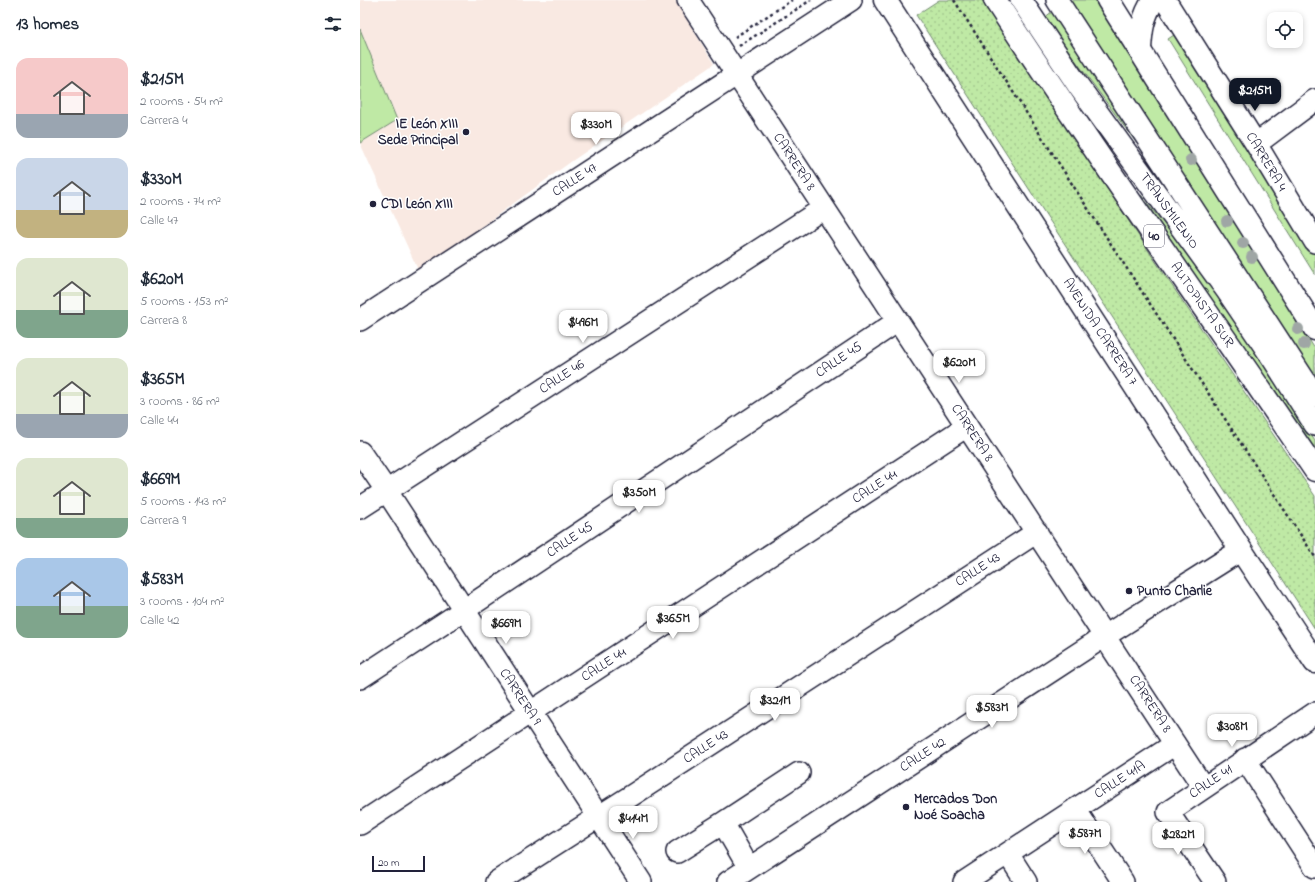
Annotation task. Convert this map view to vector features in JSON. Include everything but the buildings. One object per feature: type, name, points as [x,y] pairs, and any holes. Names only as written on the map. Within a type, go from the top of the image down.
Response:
[{"type":"main road","name":"AVENIDA CARRERA 7","points":[[885,0],[1315,662]]},
{"type":"main road","name":"AUTOPISTA SUR","points":[[995,0],[1112,176],[1315,470]]},
{"type":"main road","points":[[1108,0],[1313,322]]},
{"type":"main road","points":[[1140,49],[1141,31],[1144,20],[1154,0]]},
{"type":"street","name":"CARRERA 8","points":[[688,0],[1203,787]]},
{"type":"street","name":"CALLE 47","points":[[360,320],[851,0]]},
{"type":"street","name":"TRANSMILENIO","points":[[1021,0],[1077,84],[1227,291],[1315,425]]},
{"type":"street","name":"TRANSMILENIO","points":[[1057,0],[1315,396]]},
{"type":"street","name":"CARRERA 4","points":[[1166,0],[1315,242]]},
{"type":"street","points":[[1256,144],[1315,100]]},
{"type":"street","name":"CALLE 46","points":[[360,508],[824,208]]},
{"type":"street","name":"CALLE 45","points":[[360,678],[898,321]]},
{"type":"street","name":"CALLE 44","points":[[360,824],[967,426]]},
{"type":"street","name":"CARRERA 9","points":[[360,452],[641,882]]},
{"type":"street","name":"CALLE 43","points":[[496,882],[1036,532]]},
{"type":"street","name":"CALLE 42","points":[[728,882],[1105,636],[1241,550]]},
{"type":"street","name":"CALLE 41","points":[[1215,882],[1168,812],[1315,713]]},
{"type":"street","name":"CALLE 41A","points":[[964,882],[1175,744]]},
{"type":"street","points":[[1245,759],[1315,867]]},
{"type":"street","points":[[677,852],[723,824],[799,773]]},
{"type":"street","points":[[1075,809],[1123,882]]},
{"type":"street","points":[[723,824],[749,868]]},
{"type":"street","points":[[1008,854],[1026,882]]},
{"type":"path","points":[[792,0],[733,38],[739,46],[811,0]]},
{"type":"path","points":[[954,0],[1315,557]]},
{"type":"shaded area","name":"IE León XIII Sede Principal","points":[[360,0],[675,0],[714,64],[572,161],[419,272],[360,143],[397,120],[360,29]]},
{"type":"green space","points":[[939,0],[982,0],[1156,262],[1315,496],[1315,629],[916,15]]},
{"type":"green space","points":[[1069,0],[1096,0],[1315,349],[1315,384]]},
{"type":"green space","points":[[1053,11],[1152,164],[1044,18]]},
{"type":"green space","points":[[360,29],[397,120],[360,143]]},
{"type":"green space","points":[[1177,33],[1315,254],[1315,275],[1168,39]]},
{"type":"green space","points":[[1141,195],[1216,290],[1315,441],[1315,454]]},
{"type":"place","name":"IE León XIII Sede Principal","points":[[466,132]]},
{"type":"place","name":"CDI León XIII","points":[[373,204]]},
{"type":"place","name":"Punto Charlie","points":[[1129,591]]},
{"type":"place","name":"Mercados Don Noé Soacha","points":[[906,807]]}]
